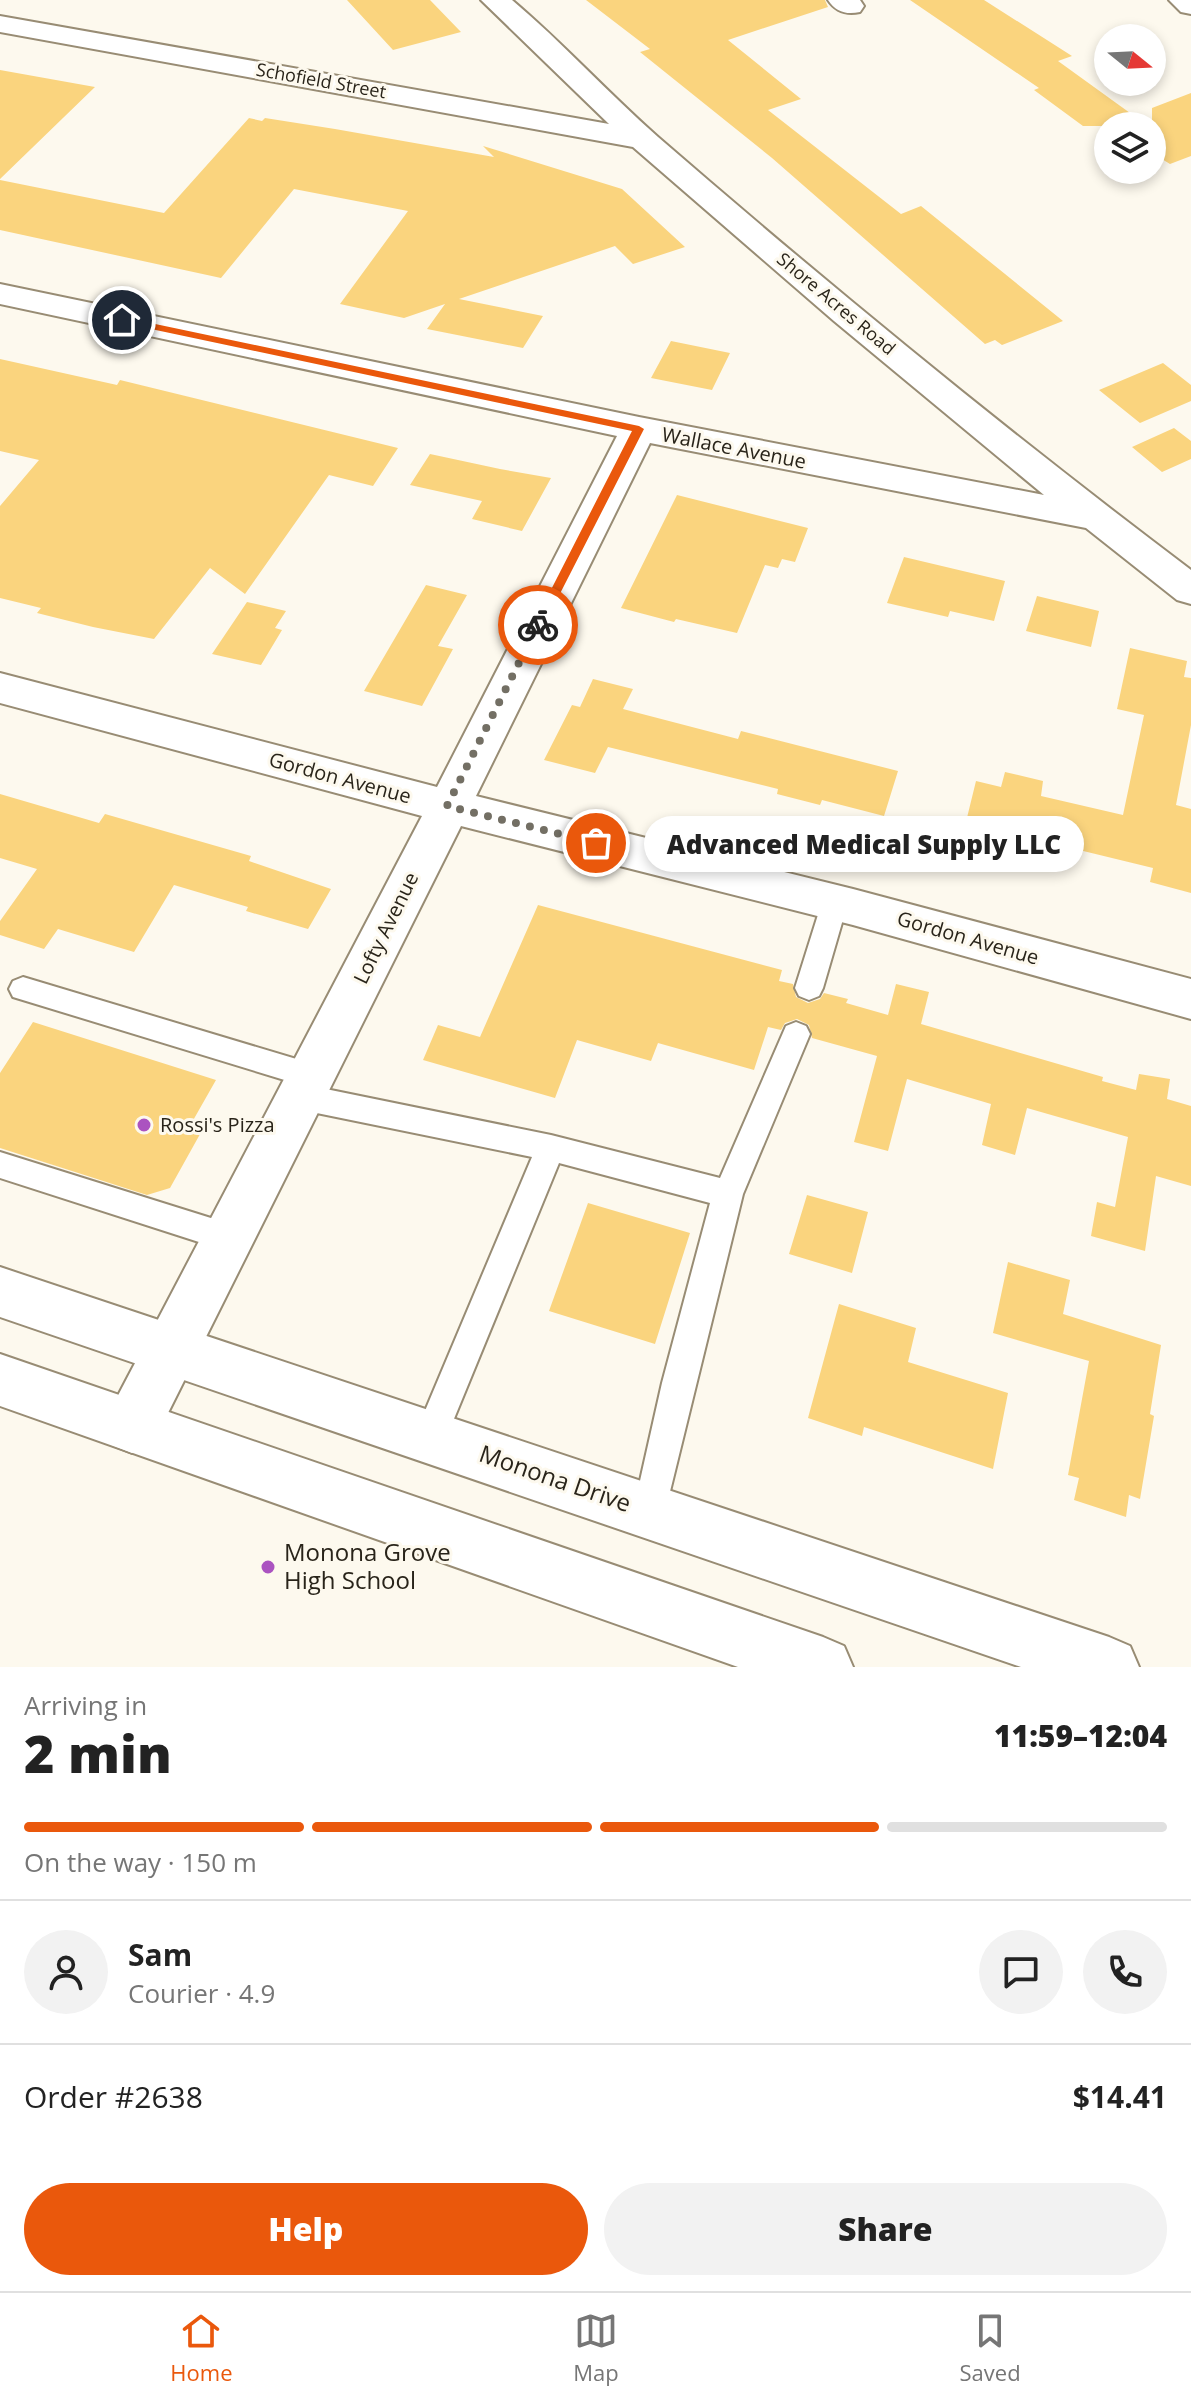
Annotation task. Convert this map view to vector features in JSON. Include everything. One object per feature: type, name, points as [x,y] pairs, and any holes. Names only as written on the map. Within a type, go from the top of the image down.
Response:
[{"type":"street","name":"Shore Acres Road","points":[[495,0],[642,139],[877,339],[1094,517],[1191,590]]},
{"type":"street","points":[[1183,0],[1191,6]]},
{"type":"street","name":"Schofield Street","points":[[0,24],[642,139]]},
{"type":"street","name":"Wallace Avenue","points":[[0,294],[639,429],[1094,517]]},
{"type":"street","name":"Lofty Avenue","points":[[132,1426],[308,1086],[639,429]]},
{"type":"street","name":"Gordon Avenue","points":[[0,688],[447,806],[835,902],[1191,999]]},
{"type":"street","name":"Monona Drive","points":[[0,1292],[1109,1667]]},
{"type":"street","points":[[0,1380],[823,1667]]},
{"type":"lane","points":[[809,988],[835,902]]},
{"type":"lane","points":[[23,989],[308,1086],[728,1194]]},
{"type":"lane","points":[[650,1512],[678,1383],[728,1194],[796,1034]]},
{"type":"lane","points":[[430,1437],[551,1148]]},
{"type":"lane","points":[[0,1165],[230,1238]]},
{"type":"building","points":[[347,0],[430,0],[461,32],[393,50]]},
{"type":"building","points":[[586,0],[825,0],[828,7],[728,40],[801,99],[768,110],[901,214],[921,206],[1063,321],[1002,345],[995,340],[985,344],[772,158],[640,52],[650,49]]},
{"type":"building","points":[[910,0],[984,0],[1072,56],[1058,61],[1094,87],[1094,96],[1106,96],[1129,112],[1094,112],[1094,126],[1083,126],[1034,90],[1039,88]]},
{"type":"building","points":[[0,70],[95,87],[0,179]]},
{"type":"building","points":[[1191,93],[1191,156],[1170,164],[1166,162],[1166,112],[1152,112],[1152,108]]},
{"type":"building","points":[[249,118],[335,129],[494,157],[483,146],[622,189],[685,247],[633,264],[615,246],[459,299],[543,316],[523,348],[427,329],[445,304],[404,318],[340,304],[408,211],[294,189],[221,278],[0,230],[0,180],[164,213]]},
{"type":"building","points":[[671,341],[730,353],[712,390],[651,378]]},
{"type":"building","points":[[0,359],[117,385],[120,380],[398,448],[373,486],[329,475],[245,594],[210,568],[154,639],[93,627],[37,613],[41,608],[0,598],[0,506],[39,460],[0,451]]},
{"type":"building","points":[[1163,363],[1191,385],[1191,401],[1140,423],[1099,390]]},
{"type":"building","points":[[1174,428],[1191,441],[1191,459],[1162,472],[1132,447]]},
{"type":"building","points":[[430,454],[551,478],[522,531],[472,519],[482,501],[410,485]]},
{"type":"building","points":[[677,495],[808,528],[795,562],[782,559],[778,568],[765,565],[737,633],[676,619],[674,622],[621,608]]},
{"type":"building","points":[[904,557],[1005,581],[994,621],[950,611],[948,617],[887,603]]},
{"type":"building","points":[[426,585],[467,595],[438,646],[453,649],[422,706],[364,691]]},
{"type":"building","points":[[1037,596],[1099,611],[1091,647],[1026,631]]},
{"type":"building","points":[[247,602],[286,611],[275,628],[282,630],[261,665],[212,654]]},
{"type":"building","points":[[1130,648],[1187,661],[1184,677],[1191,678],[1191,725],[1176,805],[1191,809],[1191,893],[1150,882],[1153,868],[1075,849],[1073,855],[1032,845],[1030,854],[962,838],[976,781],[1001,787],[1005,772],[1043,781],[1041,796],[1123,815],[1144,715],[1117,709]]},
{"type":"building","points":[[593,679],[633,689],[623,709],[738,739],[741,731],[898,771],[884,816],[822,800],[820,805],[777,794],[778,789],[608,747],[595,773],[544,760],[572,705],[580,707]]},
{"type":"building","points":[[0,794],[99,823],[105,814],[251,856],[249,861],[331,889],[308,929],[174,885],[134,952],[58,929],[44,949],[0,935],[0,921],[37,869],[0,858]]},
{"type":"building","points":[[538,905],[782,970],[779,981],[793,984],[796,997],[808,1003],[820,999],[824,993],[888,1015],[896,984],[929,992],[921,1024],[1103,1077],[1102,1081],[1136,1090],[1139,1074],[1170,1079],[1167,1099],[1191,1106],[1191,1186],[1156,1176],[1145,1251],[1091,1236],[1097,1202],[1115,1207],[1128,1137],[1027,1108],[1015,1155],[982,1145],[991,1104],[907,1079],[888,1151],[854,1142],[877,1056],[812,1038],[809,1025],[797,1019],[785,1023],[781,1030],[768,1027],[754,1070],[658,1043],[651,1061],[577,1040],[555,1098],[423,1060],[438,1025],[480,1037]]},
{"type":"building","points":[[33,1022],[216,1080],[191,1124],[204,1127],[170,1188],[147,1195],[0,1148],[0,1073]]},
{"type":"building","points":[[807,1195],[868,1212],[852,1273],[789,1254]]},
{"type":"building","points":[[588,1203],[690,1233],[655,1344],[549,1311]]},
{"type":"building","points":[[1008,1262],[1070,1280],[1063,1314],[1161,1345],[1150,1414],[1154,1416],[1140,1499],[1129,1495],[1126,1517],[1074,1500],[1079,1478],[1068,1475],[1089,1361],[993,1333]]},
{"type":"building","points":[[839,1304],[916,1328],[908,1362],[1008,1393],[993,1469],[864,1427],[862,1436],[808,1418]]},
{"type":"way so far","points":[[538,625],[447,806],[596,843]]},
{"type":"place","name":"Advanced Medical Supply LLC","points":[[596,843]]},
{"type":"place","name":"Rossi's Pizza","points":[[144,1125]]},
{"type":"place","name":"Monona Grove High School","points":[[268,1567]]},
{"type":"route","points":[[122,320],[639,429],[538,625]]}]
